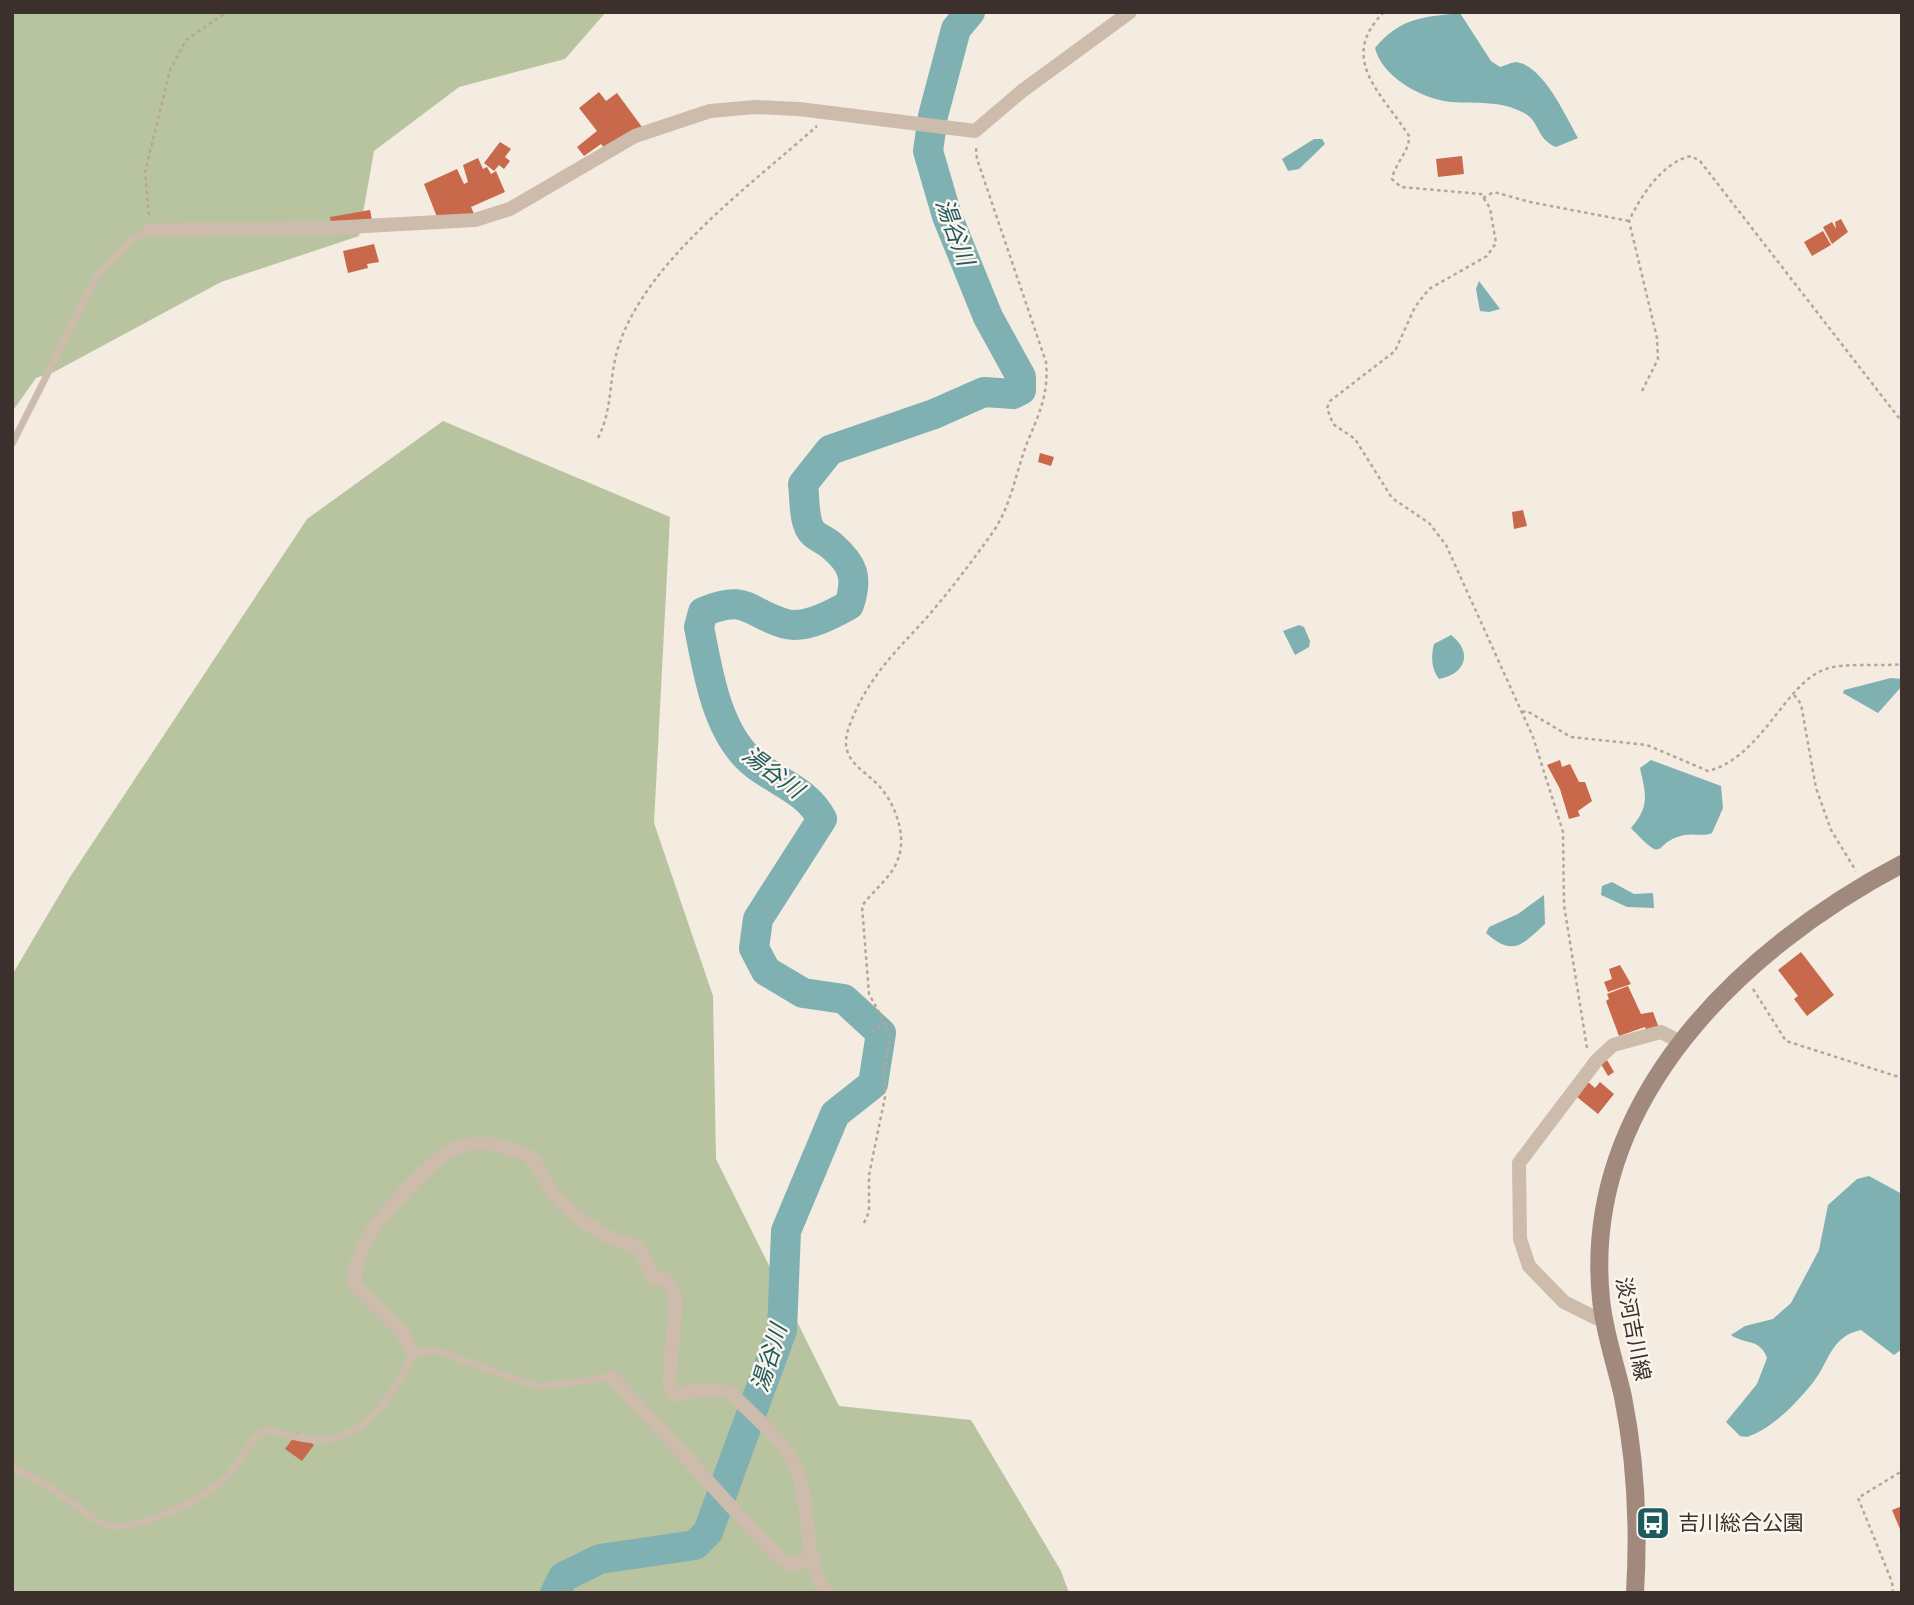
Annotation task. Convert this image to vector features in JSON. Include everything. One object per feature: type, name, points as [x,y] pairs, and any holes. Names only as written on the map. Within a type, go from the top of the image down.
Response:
[{"type":"main road","name":"淡河吉川線","points":[[1634,1593],[1637,1531],[1631,1443],[1604,1317],[1598,1264],[1601,1214],[1611,1171],[1629,1124],[1681,1042],[1743,975],[1863,884],[1902,864]]},
{"type":"street","points":[[150,230],[329,228],[475,220],[510,209],[635,136],[709,111],[766,108],[975,131],[1042,76],[1130,12]]},
{"type":"street","points":[[1604,1317],[1596,1318],[1564,1301],[1529,1266],[1520,1239],[1519,1163],[1597,1060],[1613,1045],[1661,1032],[1681,1042]]},
{"type":"street","points":[[413,1353],[403,1333],[354,1284],[358,1254],[369,1233],[417,1178],[461,1145],[474,1141],[489,1142],[528,1155],[550,1188],[568,1207],[608,1236],[639,1247],[654,1279],[665,1279],[673,1291],[676,1303],[668,1381],[674,1395],[702,1390],[730,1392],[779,1444],[801,1480],[814,1559],[820,1584],[826,1593]]},
{"type":"street","points":[[612,1377],[774,1553],[790,1565],[814,1559]]},
{"type":"lane","points":[[12,444],[97,276],[133,238],[150,230]]},
{"type":"lane","points":[[12,1467],[38,1478],[103,1524],[125,1528],[166,1513],[218,1485],[237,1467],[253,1438],[266,1430],[324,1440],[348,1433],[372,1417],[399,1382],[413,1353],[435,1350],[538,1387],[612,1377]]},
{"type":"path","points":[[150,230],[145,172],[170,70],[186,40],[227,12]]},
{"type":"path","points":[[1384,12],[1367,31],[1362,50],[1365,68],[1409,136],[1410,145],[1395,165],[1392,179],[1401,187],[1469,191],[1483,198],[1495,226],[1496,243],[1487,256],[1429,289],[1415,307],[1395,351],[1330,401],[1327,408],[1333,424],[1355,439],[1392,498],[1429,523],[1446,545],[1522,712],[1563,832],[1564,905],[1587,1037],[1587,1049],[1583,1056]]},
{"type":"path","points":[[598,439],[608,417],[618,346],[653,280],[705,226],[830,115]]},
{"type":"path","points":[[864,1223],[869,1212],[869,1175],[885,1097],[884,1070],[890,1038],[869,994],[862,906],[873,890],[888,878],[900,855],[900,825],[880,787],[854,767],[846,745],[849,728],[873,679],[890,654],[921,623],[995,530],[1043,407],[1048,386],[1046,362],[977,159],[975,131]]},
{"type":"path","points":[[1642,391],[1658,359],[1657,338],[1629,221],[1636,204],[1678,159],[1691,156],[1700,161],[1902,422]]},
{"type":"path","points":[[1483,198],[1494,192],[1530,202],[1629,221]]},
{"type":"path","points":[[1522,712],[1527,711],[1571,737],[1647,745],[1708,771],[1718,769],[1759,738],[1804,684],[1825,669],[1902,664]]},
{"type":"path","points":[[1794,695],[1801,705],[1816,788],[1831,830],[1863,884]]},
{"type":"path","points":[[1743,975],[1786,1041],[1902,1078]]},
{"type":"path","points":[[872,1031],[884,1024]]},
{"type":"path","points":[[1892,1593],[1892,1582],[1857,1497],[1902,1471]]},
{"type":"green space","points":[[12,12],[606,12],[565,59],[459,87],[374,151],[359,236],[221,282],[54,372],[36,378],[12,412]]},
{"type":"green space","points":[[443,421],[670,517],[654,823],[713,996],[716,1159],[839,1406],[971,1420],[1061,1571],[1069,1593],[12,1593],[12,975],[70,877],[307,519]]},
{"type":"water","points":[[1460,13],[1491,61],[1500,67],[1516,62],[1535,72],[1553,93],[1578,138],[1556,147],[1545,139],[1524,113],[1497,104],[1451,102],[1428,96],[1394,77],[1379,59],[1375,48],[1393,30],[1423,18]]},
{"type":"water","points":[[1314,139],[1322,139],[1325,144],[1299,169],[1288,171],[1282,159]]},
{"type":"water","points":[[1479,281],[1500,309],[1480,311],[1476,289]]},
{"type":"water","points":[[1299,625],[1304,627],[1310,641],[1309,647],[1295,655],[1283,631]]},
{"type":"water","points":[[1451,635],[1462,648],[1463,662],[1455,672],[1439,679],[1432,662],[1434,644]]},
{"type":"water","points":[[1891,678],[1902,679],[1902,686],[1878,713],[1843,693],[1844,690]]},
{"type":"water","points":[[1651,760],[1721,786],[1723,808],[1712,833],[1674,838],[1656,849],[1631,828],[1641,813],[1645,800],[1640,768]]},
{"type":"water","points":[[1612,882],[1634,894],[1653,893],[1654,908],[1627,907],[1601,895],[1602,886]]},
{"type":"water","points":[[1544,895],[1545,924],[1530,938],[1510,946],[1503,945],[1486,933],[1489,927],[1518,914]]},
{"type":"water","points":[[1869,1176],[1902,1194],[1902,1349],[1894,1355],[1861,1330],[1851,1333],[1836,1345],[1817,1377],[1790,1408],[1756,1433],[1747,1437],[1740,1436],[1726,1422],[1757,1384],[1767,1358],[1760,1347],[1731,1335],[1745,1326],[1773,1319],[1791,1303],[1819,1250],[1828,1205],[1857,1179]]},
{"type":"building","points":[[599,92],[606,101],[617,93],[642,127],[605,149],[601,144],[584,156],[577,147],[597,131],[579,108]]},
{"type":"building","points":[[500,142],[511,149],[505,157],[510,161],[504,169],[499,165],[494,171],[484,163]]},
{"type":"building","points":[[1462,156],[1464,174],[1438,177],[1436,159]]},
{"type":"building","points":[[478,158],[483,169],[487,167],[491,174],[496,171],[505,192],[471,207],[475,216],[441,227],[424,184],[457,169],[464,184],[468,182],[463,165]]},
{"type":"building","points":[[370,210],[373,225],[332,232],[330,217]]},
{"type":"building","points":[[1841,219],[1848,232],[1832,244],[1823,227],[1832,222],[1836,229],[1835,222]]},
{"type":"building","points":[[1823,231],[1831,245],[1812,256],[1804,242]]},
{"type":"building","points":[[374,244],[379,262],[367,264],[368,268],[348,273],[343,251]]},
{"type":"building","points":[[1040,453],[1054,457],[1051,466],[1038,462]]},
{"type":"building","points":[[1523,510],[1527,526],[1514,529],[1512,512]]},
{"type":"building","points":[[1560,760],[1562,767],[1570,764],[1579,782],[1585,782],[1592,801],[1578,811],[1580,816],[1569,819],[1560,789],[1547,765]]},
{"type":"building","points":[[1801,952],[1834,995],[1807,1016],[1794,999],[1798,996],[1778,970]]},
{"type":"building","points":[[1620,965],[1631,984],[1608,992],[1604,982],[1612,979],[1609,969]]},
{"type":"building","points":[[1628,986],[1641,1014],[1653,1012],[1659,1028],[1647,1032],[1645,1027],[1619,1036],[1606,1001],[1609,999],[1607,994]]},
{"type":"building","points":[[1607,1060],[1614,1072],[1608,1076],[1601,1064]]},
{"type":"building","points":[[1588,1082],[1595,1088],[1600,1082],[1614,1094],[1598,1114],[1577,1097]]},
{"type":"building","points":[[297,1433],[314,1445],[302,1461],[285,1449]]},
{"type":"building","points":[[1902,1506],[1902,1534],[1892,1510]]},
{"type":"waterway","name":"湯谷川","points":[[555,1593],[563,1577],[600,1559],[695,1545],[708,1532],[782,1330],[786,1231],[835,1114],[873,1084],[881,1033],[844,999],[803,993],[766,971],[754,948],[758,919],[822,819],[806,799],[753,763],[734,741],[714,694],[699,627],[703,612],[729,604],[747,607],[773,620],[794,625],[819,620],[849,605],[853,587],[852,572],[845,559],[813,533],[807,523],[805,510],[803,484],[830,450],[934,414],[984,392],[1013,394],[1021,390],[1021,377],[988,317],[947,216],[928,151],[933,116],[956,29],[970,12]]},
{"type":"place","name":"吉川総合公園","points":[[1653,1523]]}]
